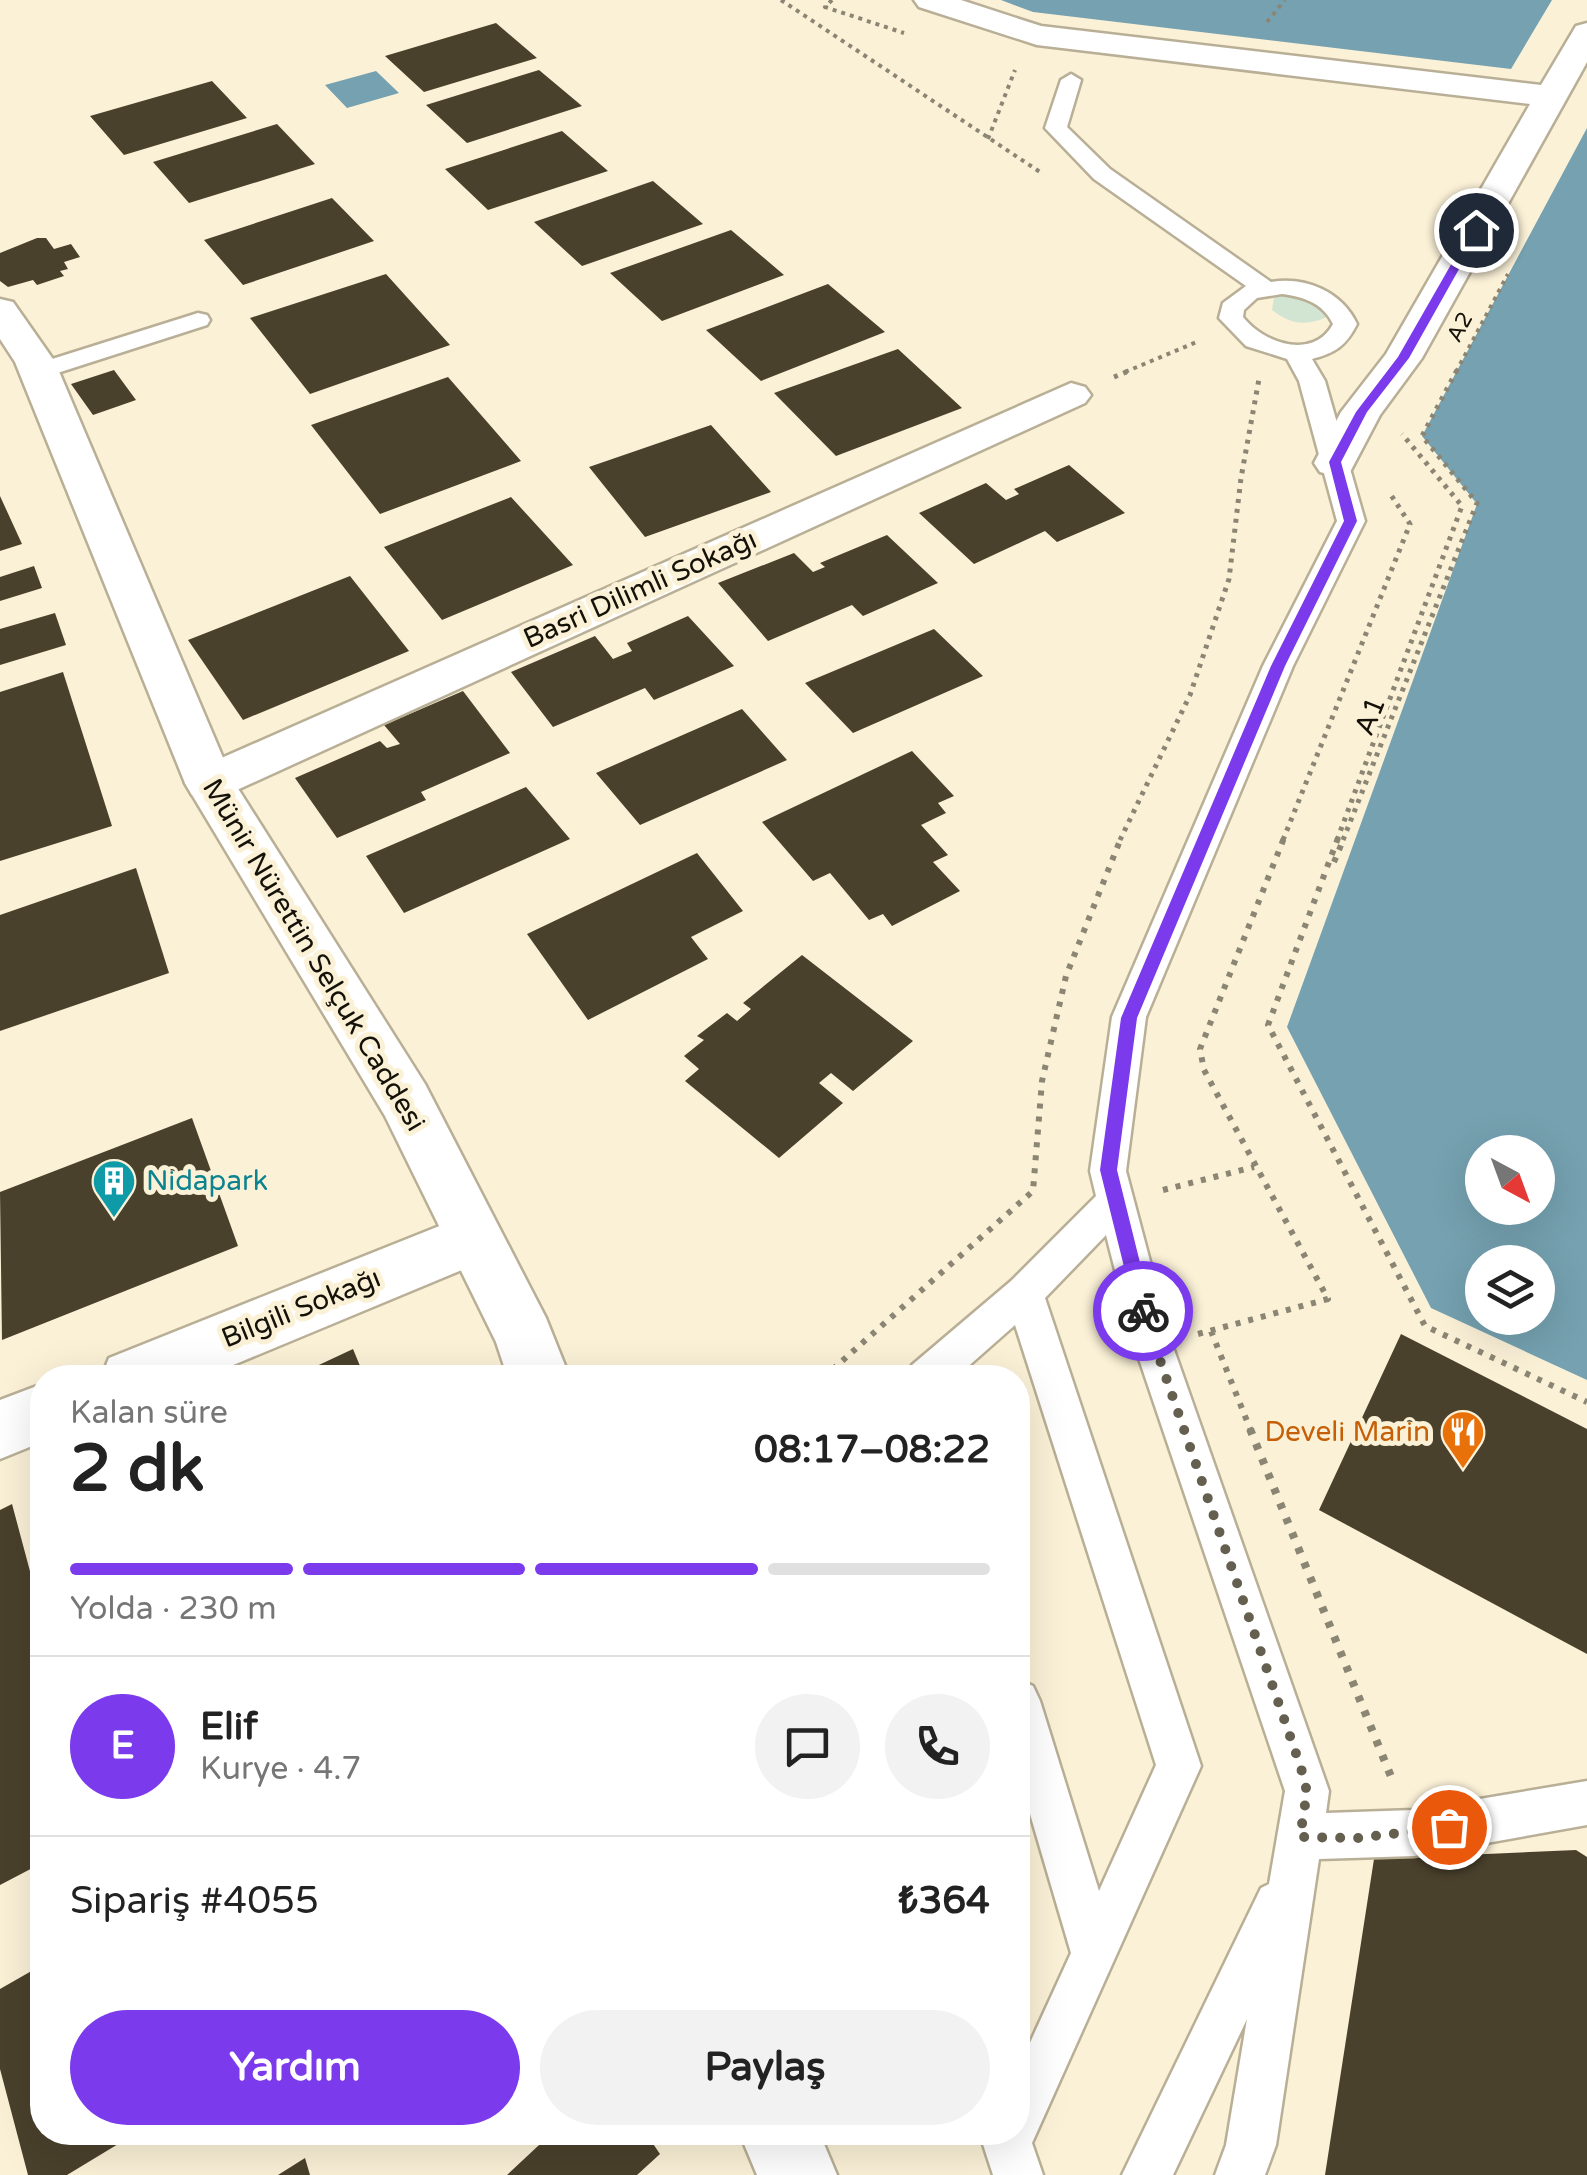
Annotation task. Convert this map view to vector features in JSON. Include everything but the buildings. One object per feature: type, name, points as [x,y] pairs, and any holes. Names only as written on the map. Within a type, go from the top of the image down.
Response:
[{"type":"street","points":[[930,0],[1038,35],[1551,96]]},
{"type":"street","points":[[1342,448],[1403,358],[1587,33]]},
{"type":"street","name":"Münir Nürettin Selçuk Caddesi","points":[[0,310],[39,371],[209,783],[405,1100],[472,1239],[525,1336],[535,1365]]},
{"type":"street","name":"Basri Dilimli Sokağı","points":[[209,783],[1071,395]]},
{"type":"street","name":"Bilgili Sokağı","points":[[162,1365],[472,1239]]},
{"type":"street","points":[[0,1430],[30,1418]]},
{"type":"street","points":[[784,2145],[798,2175]]},
{"type":"lane","points":[[1071,80],[1056,128],[1102,174],[1265,288]]},
{"type":"lane","points":[[1282,287],[1318,295],[1341,313],[1345,324],[1334,343],[1296,352],[1260,345],[1246,337],[1231,318],[1239,299],[1265,288],[1282,287]]},
{"type":"lane","points":[[39,371],[198,320]]},
{"type":"lane","points":[[1240,2175],[1251,2145],[1307,1792],[1152,1344],[1108,1170],[1129,1018],[1278,666],[1350,521],[1342,448],[1296,352]]},
{"type":"lane","points":[[941,1365],[1024,1293],[1114,1203]]},
{"type":"lane","points":[[1024,1293],[1179,1766],[1030,2100]]},
{"type":"lane","points":[[1030,1741],[1094,1952]]},
{"type":"lane","points":[[1296,1854],[1587,1803]]},
{"type":"lane","points":[[1147,2175],[1296,1854]]},
{"type":"path","points":[[781,0],[1052,179]]},
{"type":"path","name":"A2","points":[[1422,436],[1514,265]]},
{"type":"path","points":[[1071,395],[1215,334]]},
{"type":"path","points":[[838,1365],[1033,1190],[1042,1081],[1066,976],[1106,869],[1190,695],[1229,579],[1241,478],[1262,365]]},
{"type":"path","points":[[1411,417],[1402,434],[1462,506],[1268,1025],[1425,1326],[1587,1402]]},
{"type":"path","name":"A1","points":[[1268,1025],[1477,504],[1422,436]]},
{"type":"path","points":[[1152,1344],[1328,1299],[1204,1070],[1200,1049],[1410,524],[1342,448]]},
{"type":"path","points":[[1114,1203],[1254,1167]]},
{"type":"path","points":[[1211,1331],[1414,1833]]},
{"type":"green space","points":[[1292,292],[1328,306],[1325,318],[1297,322],[1272,310],[1274,298]]},
{"type":"water","points":[[1001,0],[1552,0],[1511,69],[1033,12]]},
{"type":"water","points":[[376,71],[399,93],[347,108],[325,85]]},
{"type":"water","points":[[1587,128],[1587,1380],[1490,1335],[1555,1335],[1555,1245],[1465,1245],[1465,1324],[1431,1308],[1287,1027],[1477,504],[1422,436]]},
{"type":"way so far","points":[[1143,1311],[1301,1768],[1307,1792],[1300,1837],[1358,1838],[1449,1827]]},
{"type":"place","name":"Nidapark","points":[[114,1219]]},
{"type":"place","name":"Develi Marin","points":[[1463,1470]]},
{"type":"route","points":[[1143,1311],[1108,1170],[1129,1018],[1278,666],[1350,521],[1335,462],[1362,412],[1403,358],[1476,230]]}]
